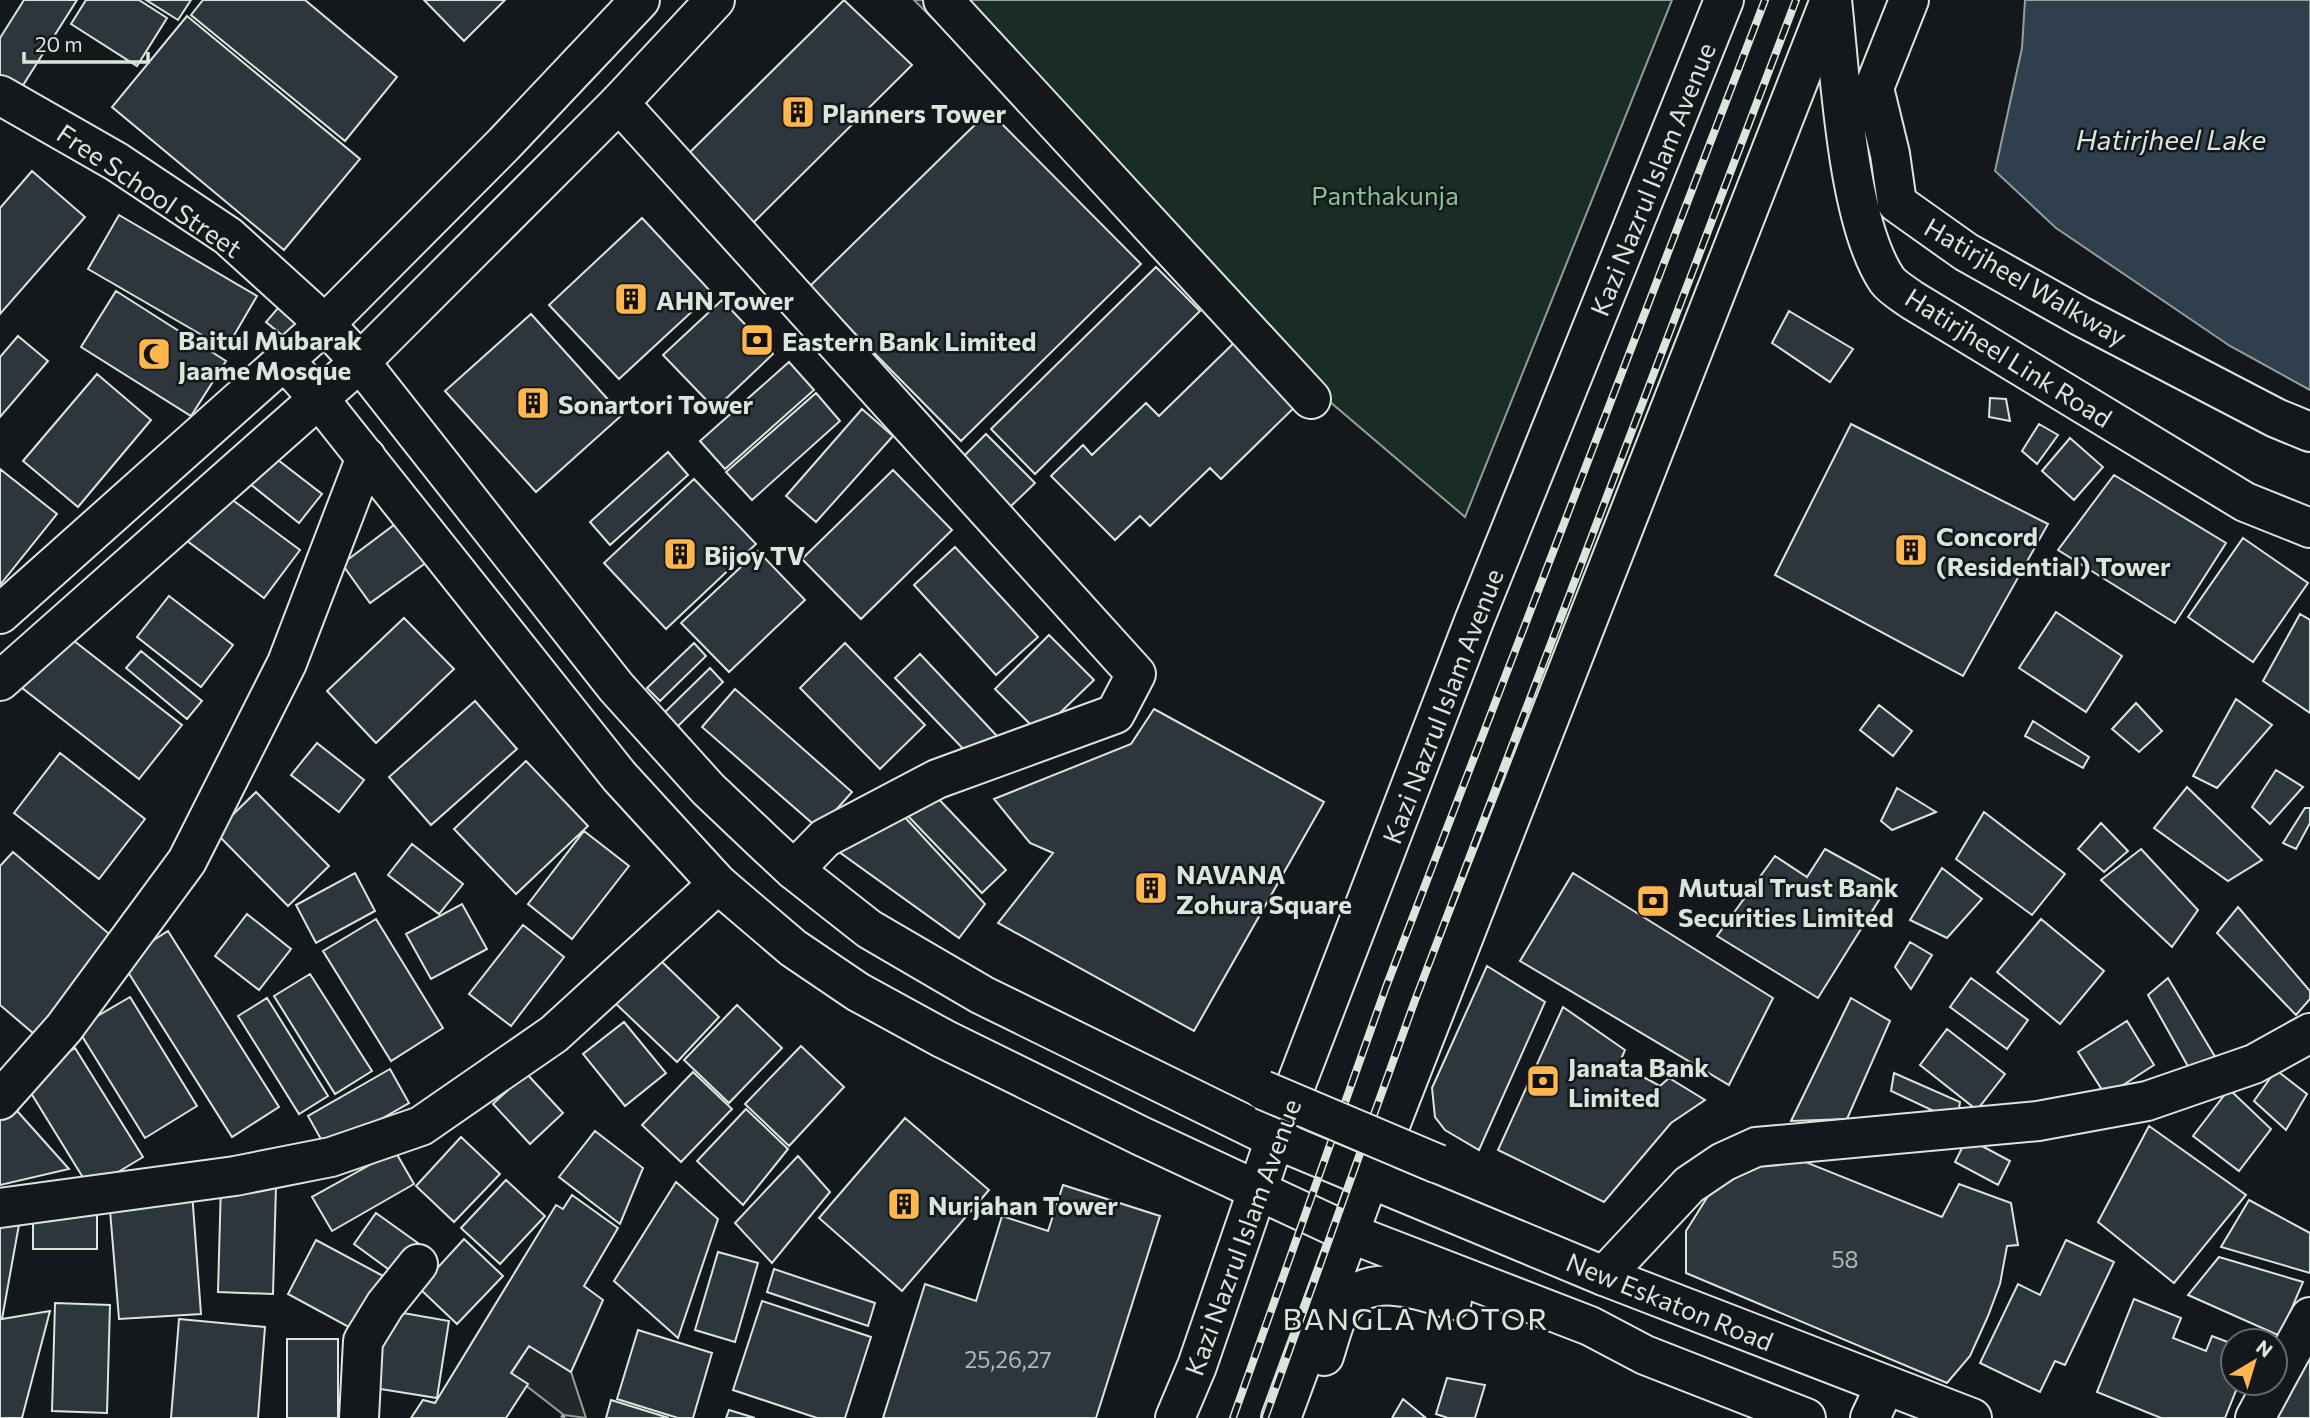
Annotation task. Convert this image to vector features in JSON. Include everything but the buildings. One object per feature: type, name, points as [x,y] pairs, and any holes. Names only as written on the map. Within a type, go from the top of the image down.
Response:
[{"type":"main road","points":[[0,614],[325,324],[504,144],[640,0]]},
{"type":"main road","points":[[0,681],[360,362],[620,103],[715,0]]},
{"type":"main road","points":[[943,0],[1311,399]]},
{"type":"main road","name":"Kazi Nazrul Islam Avenue","points":[[1175,1418],[1197,1366],[1275,1139],[1479,608],[1724,0]]},
{"type":"main road","points":[[1281,1418],[1369,1179],[1831,0]]},
{"type":"main road","name":"Hatirjheel Link Road","points":[[1831,0],[1845,125],[1861,211],[1878,262],[1889,282],[1924,308],[2245,502],[2310,528]]},
{"type":"main road","name":"Hatirjheel Walkway","points":[[1909,0],[1874,88],[1897,203],[1966,252],[2057,303],[2276,418],[2310,432]]},
{"type":"main road","name":"Free School Street","points":[[0,95],[117,162],[228,236],[325,324],[360,362],[616,687],[708,789],[794,870]]},
{"type":"main road","points":[[620,103],[1136,674],[1115,714],[937,779],[825,838],[794,870]]},
{"type":"main road","name":"New Eskaton Road","points":[[285,361],[319,398],[619,776],[718,884],[793,947],[858,992],[944,1039],[1256,1192],[1409,1258],[1590,1326],[1645,1355],[1805,1418]]},
{"type":"main road","points":[[0,1100],[64,1028],[187,861],[287,663],[366,457]]},
{"type":"main road","name":"New Eskaton Road","points":[[794,870],[869,929],[982,995],[1275,1139],[1604,1276],[1877,1402],[1972,1418]]},
{"type":"main road","points":[[0,1208],[248,1173],[331,1157],[421,1126],[554,1034],[718,884]]},
{"type":"main road","points":[[1604,1276],[1689,1185],[1723,1162],[1756,1147],[2038,1121],[2147,1101],[2254,1064],[2310,1033]]},
{"type":"main road","points":[[1263,1090],[1438,1164]]},
{"type":"main road","points":[[1409,1258],[1431,1202]]},
{"type":"main road","points":[[359,1418],[363,1341],[385,1305],[418,1264]]},
{"type":"main road","points":[[1301,1418],[1341,1309],[1356,1296],[1399,1284],[1598,1350],[1645,1355]]},
{"type":"main road","points":[[2289,1355],[2310,1317]]},
{"type":"main road","points":[[2255,1418],[2266,1397]]},
{"type":"green space","name":"Panthakunja","points":[[914,0],[1672,0],[1465,517],[1240,325]]},
{"type":"shaded area","points":[[529,1346],[571,1372],[586,1418],[564,1415],[511,1374]]},
{"type":"water","name":"Hatirjheel Lake","points":[[2025,0],[2310,0],[2310,390],[2230,346],[2056,228],[1995,171],[2022,48]]},
{"type":"railway","points":[[1233,1418],[1386,987],[1765,0]]},
{"type":"railway","points":[[1265,1418],[1414,1003],[1796,0]]},
{"type":"place","name":"Planners Tower","points":[[798,112]]},
{"type":"place","name":"AHN Tower","points":[[631,299]]},
{"type":"place","name":"Eastern Bank Limited","points":[[757,340]]},
{"type":"place","name":"Baitul Mubarak Jaame Mosque","points":[[154,354]]},
{"type":"place","name":"Sonartori Tower","points":[[533,403]]},
{"type":"place","name":"Concord (Residential) Tower","points":[[1911,550]]},
{"type":"place","name":"Bijoy TV","points":[[680,554]]},
{"type":"place","name":"NAVANA Zohura Square","points":[[1151,888]]},
{"type":"place","name":"Mutual Trust Bank Securities Limited","points":[[1653,901]]},
{"type":"place","name":"Janata Bank Limited","points":[[1543,1081]]},
{"type":"place","name":"Nurjahan Tower","points":[[904,1204]]},
{"type":"district","name":"BANGLA MOTOR","points":[[1416,1317]]}]
